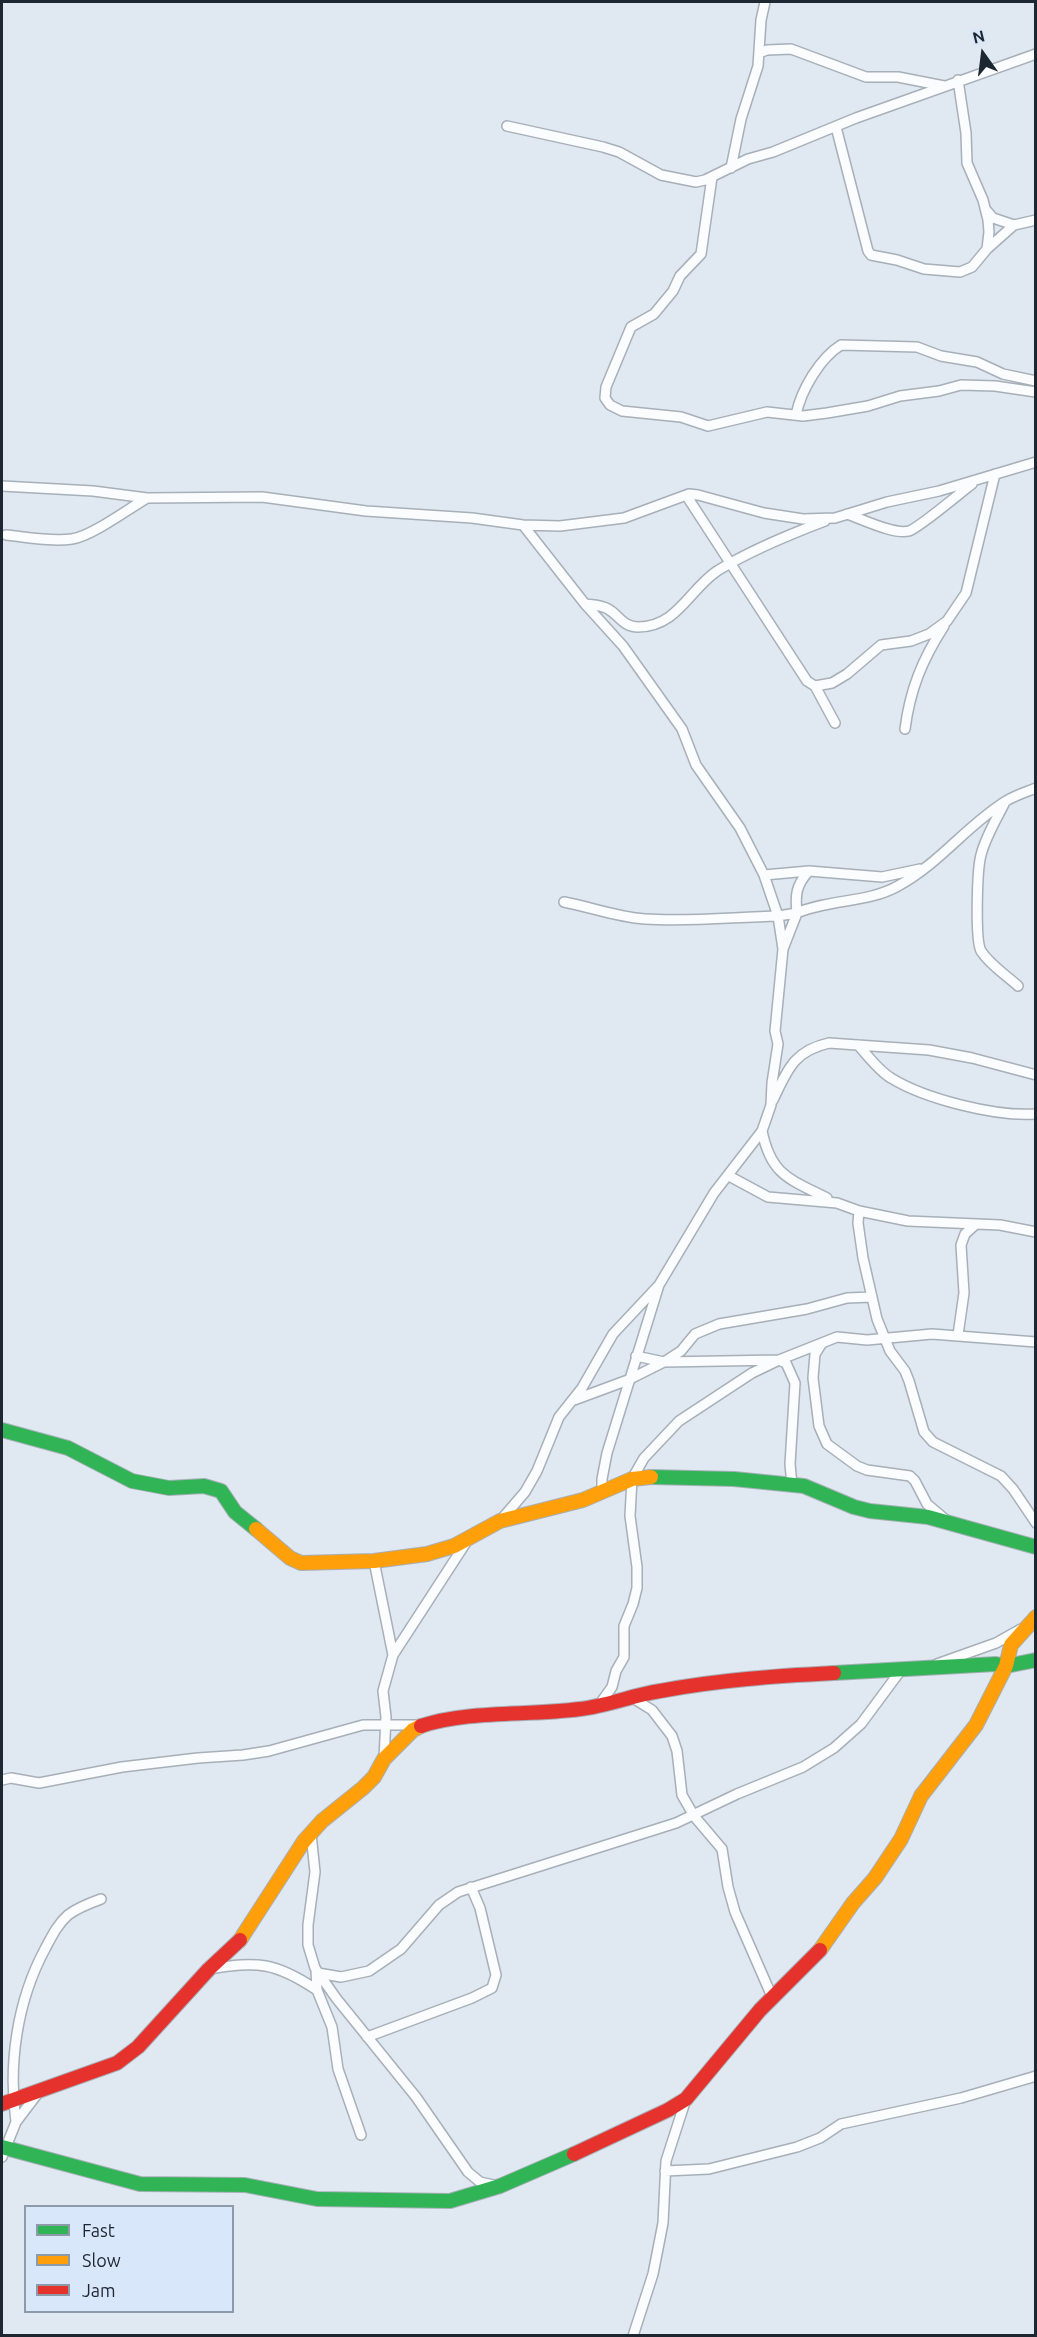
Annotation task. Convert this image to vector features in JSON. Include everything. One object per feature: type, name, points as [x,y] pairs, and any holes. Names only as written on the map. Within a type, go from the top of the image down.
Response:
[{"type":"street","points":[[731,168],[741,119],[758,66],[761,20],[765,2]]},
{"type":"street","points":[[759,53],[766,50],[791,49],[866,77],[898,77],[944,86]]},
{"type":"street","points":[[507,126],[603,147],[619,152],[661,175],[696,182],[712,177],[748,159],[773,152],[958,80],[1035,54]]},
{"type":"street","points":[[958,80],[966,133],[967,163],[986,210],[989,232],[987,249]]},
{"type":"street","points":[[836,127],[868,252],[871,255],[897,260],[924,269],[960,272],[972,267],[987,249],[1014,225],[1035,220]]},
{"type":"street","points":[[712,177],[701,254],[680,276],[674,291],[654,314],[632,327],[606,387],[605,398],[610,405],[622,411],[681,417],[704,426],[767,412],[796,415],[827,413],[961,385],[995,386],[1035,392]]},
{"type":"street","points":[[986,210],[993,218],[1014,225]]},
{"type":"street","points":[[796,415],[807,386],[825,360],[842,345],[917,347],[941,356],[977,362],[1003,374],[1035,381]]},
{"type":"street","points":[[585,604],[608,609],[631,627],[646,627],[660,623],[672,616],[710,577],[785,536],[847,514],[1035,462]]},
{"type":"street","points":[[905,729],[909,699],[923,662],[966,593],[995,474]]},
{"type":"street","points":[[847,514],[879,526],[909,531],[919,526],[979,479]]},
{"type":"street","points":[[2,486],[93,491],[147,498],[262,497],[366,511],[472,518],[523,525],[560,526],[624,518],[686,495],[698,495],[764,513],[804,519],[835,518]]},
{"type":"street","points":[[686,495],[807,681],[815,686],[836,723]]},
{"type":"street","points":[[6,535],[62,540],[77,538],[93,531],[147,498]]},
{"type":"street","points":[[523,525],[585,604],[623,646],[682,729],[696,765],[740,828],[764,875],[778,916],[783,949],[775,1031],[778,1044],[771,1105]]},
{"type":"street","points":[[815,686],[832,683],[847,674],[881,645],[911,641],[930,634],[947,621]]},
{"type":"street","points":[[564,902],[608,914],[645,919],[778,916],[797,913],[810,907],[884,894],[900,886],[925,868],[1005,802],[1035,788]]},
{"type":"street","points":[[1005,802],[981,853],[978,876],[978,940],[982,952],[991,963],[1018,986]]},
{"type":"street","points":[[764,875],[809,871],[882,877],[925,868]]},
{"type":"street","points":[[783,949],[797,913],[796,890],[809,871]]},
{"type":"street","points":[[500,1521],[525,1492],[537,1472],[559,1417],[574,1400],[613,1334],[659,1285],[714,1193],[762,1131],[771,1105],[795,1059],[816,1046],[829,1043],[929,1050],[972,1058],[1035,1075]]},
{"type":"street","points":[[858,1046],[889,1077],[922,1094],[985,1109],[1015,1114],[1035,1114]]},
{"type":"street","points":[[762,1131],[775,1168],[784,1176],[837,1203],[859,1211],[908,1221],[1000,1225],[1035,1232]]},
{"type":"street","points":[[729,1176],[768,1197],[837,1203]]},
{"type":"street","points":[[859,1211],[860,1239],[872,1298],[884,1338],[890,1351],[905,1371],[927,1437],[1001,1476],[1013,1489],[1035,1523]]},
{"type":"street","points":[[958,1335],[964,1293],[961,1245],[965,1234],[976,1224]]},
{"type":"street","points":[[602,1492],[607,1453],[659,1285]]},
{"type":"street","points":[[574,1400],[628,1380],[664,1362],[681,1351],[694,1334],[719,1324],[807,1309],[847,1298],[872,1298]]},
{"type":"street","points":[[598,1706],[612,1687],[616,1671],[624,1658],[624,1626],[637,1588],[637,1568],[630,1516],[632,1479],[644,1458],[679,1421],[752,1373],[824,1341],[844,1336],[861,1340],[901,1335],[958,1335],[1035,1342]]},
{"type":"street","points":[[824,1341],[815,1354],[813,1364],[816,1415],[827,1444],[857,1466],[867,1470],[910,1476],[927,1504],[946,1520]]},
{"type":"street","points":[[636,1356],[664,1362],[779,1360],[790,1367],[795,1383],[790,1464],[792,1485]]},
{"type":"street","points":[[2,1430],[68,1448],[132,1481],[169,1488],[213,1487],[221,1491],[235,1512],[290,1558],[301,1563],[374,1561],[427,1554],[468,1539],[500,1521],[583,1500],[632,1479],[662,1476],[792,1485],[819,1491],[854,1507],[946,1520],[1035,1547]]},
{"type":"street","points":[[384,1759],[383,1691],[393,1655],[468,1539]]},
{"type":"street","points":[[374,1561],[393,1655]]},
{"type":"street","points":[[44,2087],[28,2104],[16,2122],[3,2151],[140,2184],[245,2185],[317,2199],[450,2201],[500,2186],[668,2110],[686,2099],[760,2010],[825,1943],[890,1857],[911,1821],[921,1796],[976,1725],[1006,1666],[1011,1645],[1032,1621]]},
{"type":"street","points":[[923,1668],[996,1643],[1032,1621]]},
{"type":"street","points":[[2,1780],[11,1778],[39,1783],[138,1764],[243,1755],[315,1740],[363,1725],[422,1725],[466,1716],[528,1714],[598,1706],[631,1697],[714,1682],[776,1676],[996,1664],[1006,1666],[1034,1659]]},
{"type":"street","points":[[317,1970],[341,1977],[369,1971],[401,1949],[439,1905],[458,1892],[549,1861],[626,1840],[694,1816],[737,1794],[796,1771],[827,1753],[861,1724],[901,1670]]},
{"type":"street","points":[[631,1697],[652,1710],[672,1736],[678,1757],[680,1787],[694,1816],[722,1849],[728,1887],[735,1912],[773,1999]]},
{"type":"street","points":[[7,2102],[117,2063],[127,2056],[238,1942],[304,1841],[322,1821],[374,1777],[384,1759],[413,1730],[422,1725]]},
{"type":"street","points":[[311,1834],[315,1872],[308,1925],[308,1945],[317,1970],[416,2097],[468,2172],[480,2182],[500,2186]]},
{"type":"street","points":[[367,2037],[472,1998],[492,1988],[496,1975],[480,1908],[471,1887]]},
{"type":"street","points":[[16,2122],[7,2102],[18,2021],[33,1972],[57,1926],[70,1913],[101,1899]]},
{"type":"street","points":[[210,1969],[243,1964],[275,1966],[317,1989]]},
{"type":"street","points":[[317,1970],[317,1989],[331,2022],[338,2069],[361,2135]]},
{"type":"street","points":[[665,2171],[709,2169],[797,2147],[820,2138],[842,2124],[937,2104],[1035,2076]]},
{"type":"street","points":[[633,2336],[659,2250],[663,2223],[665,2171],[686,2099]]},
{"type":"traffic: fast","points":[[2,1430],[68,1448],[132,1481],[169,1488],[204,1486],[221,1491],[235,1512],[256,1529]]},
{"type":"traffic: fast","points":[[651,1477],[734,1479],[804,1486],[854,1507],[870,1511],[928,1517],[1036,1547]]},
{"type":"traffic: fast","points":[[834,1673],[996,1664],[1006,1666],[1036,1660]]},
{"type":"traffic: fast","points":[[2,2147],[140,2184],[245,2185],[317,2199],[450,2201],[500,2186],[574,2154]]},
{"type":"traffic: slow","points":[[256,1529],[290,1558],[301,1563],[374,1561],[427,1554],[454,1546],[500,1521],[583,1500],[632,1479],[651,1477]]},
{"type":"traffic: slow","points":[[820,1950],[853,1903],[875,1878],[901,1839],[921,1796],[976,1725],[1006,1666],[1011,1645],[1036,1617]]},
{"type":"traffic: slow","points":[[240,1940],[304,1841],[322,1821],[363,1788],[374,1777],[384,1759],[413,1730],[421,1726]]},
{"type":"traffic: jam","points":[[421,1726],[459,1718],[590,1708],[650,1693],[704,1684],[834,1673]]},
{"type":"traffic: jam","points":[[2,2104],[117,2063],[138,2047],[209,1969],[240,1940]]},
{"type":"traffic: jam","points":[[574,2154],[668,2110],[686,2099],[760,2010],[820,1950]]}]
